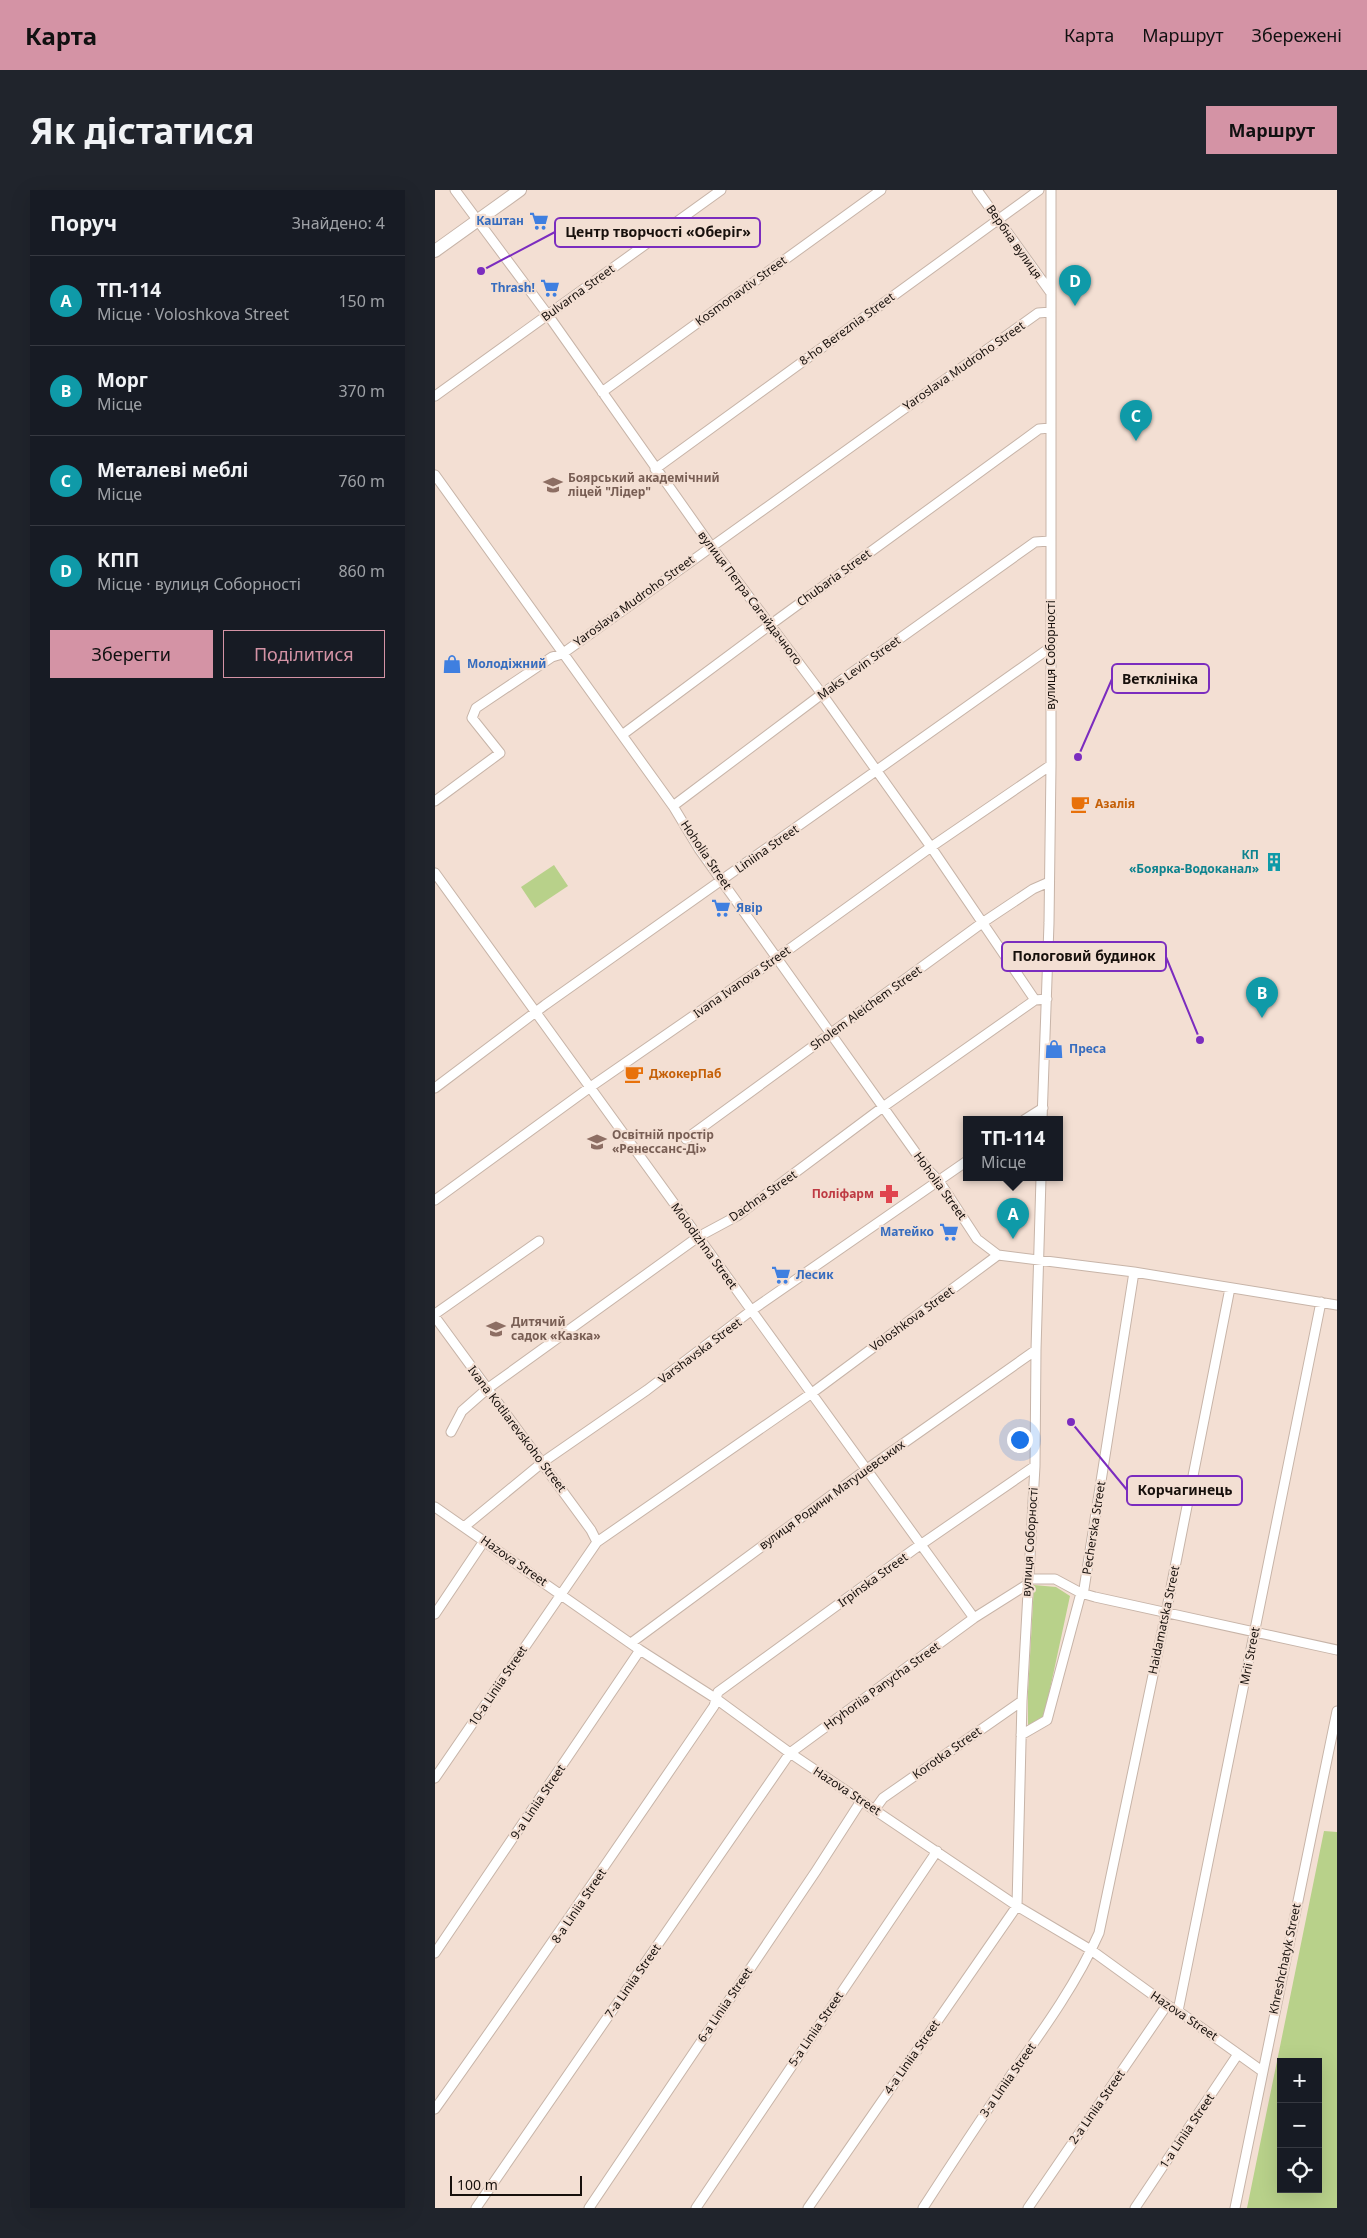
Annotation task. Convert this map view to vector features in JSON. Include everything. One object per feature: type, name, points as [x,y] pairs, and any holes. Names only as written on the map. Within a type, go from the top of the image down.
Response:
[{"type":"street","name":"вулиця Петра Сагайдачного","points":[[455,190],[548,315],[711,546],[822,694],[931,847],[1035,1000]]},
{"type":"street","points":[[435,251],[520,190]]},
{"type":"street","name":"Bulvarna Street","points":[[435,396],[721,190]]},
{"type":"street","name":"Kosmonavtiv Street","points":[[602,392],[881,190]]},
{"type":"street","name":"Вербна вулиця","points":[[977,190],[1051,294]]},
{"type":"street","name":"8-ho Bereznia Street","points":[[655,469],[1039,190]]},
{"type":"street","name":"вулиця Соборності","points":[[1042,1116],[1047,1000],[1051,765],[1051,190]]},
{"type":"street","name":"Yaroslava Mudroho Street","points":[[435,802],[501,753],[472,718],[475,708],[552,657],[562,654],[1038,313],[1051,312]]},
{"type":"street","name":"Chubaria Street","points":[[622,735],[1039,429],[1050,428]]},
{"type":"street","name":"Hoholia Street","points":[[435,475],[673,806],[699,849],[928,1170],[939,1181],[977,1239],[998,1255]]},
{"type":"street","name":"Maks Levin Street","points":[[673,806],[822,694],[1035,542],[1050,541]]},
{"type":"street","name":"Liniina Street","points":[[435,1088],[537,1012],[1051,647]]},
{"type":"street","name":"Ivana Ivanova Street","points":[[435,1200],[589,1088],[777,958],[931,847],[1051,765]]},
{"type":"street","name":"Molodizhna Street","points":[[435,873],[974,1618]]},
{"type":"street","name":"Sholem Aleichem Street","points":[[686,1139],[982,923],[1033,889],[1049,882]]},
{"type":"street","points":[[1035,1000],[1047,1000]]},
{"type":"street","name":"Dachna Street","points":[[451,1432],[463,1411],[487,1390],[698,1237],[737,1216],[883,1107],[1035,1000]]},
{"type":"street","points":[[1030,1116],[1043,1108]]},
{"type":"street","name":"Varshavska Street","points":[[465,1527],[543,1462],[647,1390],[752,1310],[963,1164]]},
{"type":"street","name":"вулиця Соборності","points":[[1017,1906],[1022,1701],[1035,1466],[1035,1350],[1041,1181]]},
{"type":"street","points":[[435,1316],[539,1241]]},
{"type":"street","points":[[998,1255],[1134,1272],[1337,1305]]},
{"type":"street","name":"Voloshkova Street","points":[[561,1594],[597,1542],[812,1392],[998,1255]]},
{"type":"street","name":"Pecherska Street","points":[[1021,1735],[1047,1720],[1081,1593],[1084,1589],[1134,1272]]},
{"type":"street","name":"Haidamatska Street","points":[[1091,1950],[1099,1933],[1166,1613],[1230,1288]]},
{"type":"street","name":"Mrii Street","points":[[1178,2011],[1321,1302]]},
{"type":"street","name":"Ivana Kotliarevskoho Street","points":[[435,1316],[487,1390],[543,1462],[591,1530],[597,1542]]},
{"type":"street","name":"вулиця Родини Матушевських","points":[[631,1643],[867,1469],[1035,1350]]},
{"type":"street","name":"Irpinska Street","points":[[715,1698],[718,1692],[921,1545],[1035,1466]]},
{"type":"street","name":"Hazova Street","points":[[435,1506],[640,1650],[715,1698],[790,1753],[1017,1906],[1091,1950],[1262,2071]]},
{"type":"street","points":[[435,1614],[484,1541]]},
{"type":"street","points":[[1028,1581],[1055,1579],[1081,1593],[1337,1650]]},
{"type":"street","name":"Hryhoriia Panycha Street","points":[[790,1753],[974,1618],[1028,1581]]},
{"type":"street","name":"10-a Liniia Street","points":[[435,1778],[561,1594]]},
{"type":"street","name":"9-a Liniia Street","points":[[435,1953],[640,1650]]},
{"type":"street","name":"8-a Liniia Street","points":[[435,2109],[552,1945],[714,1706],[715,1698]]},
{"type":"street","name":"Korotka Street","points":[[875,1809],[883,1798],[1022,1701]]},
{"type":"street","name":"Khreshchatyk Street","points":[[1235,2208],[1337,1710]]},
{"type":"street","name":"7-a Liniia Street","points":[[476,2208],[790,1753]]},
{"type":"street","name":"6-a Liniia Street","points":[[589,2208],[861,1801]]},
{"type":"street","name":"5-a Liniia Street","points":[[695,2208],[937,1852]]},
{"type":"street","name":"4-a Liniia Street","points":[[808,2208],[1017,1906]]},
{"type":"street","name":"3-a Liniia Street","points":[[923,2208],[966,2141],[1044,2028],[1091,1950]]},
{"type":"street","name":"2-a Liniia Street","points":[[1028,2208],[1167,2005]]},
{"type":"street","name":"1-a Liniia Street","points":[[1135,2208],[1238,2054]]},
{"type":"green space","points":[[554,865],[568,886],[535,908],[521,887]]},
{"type":"green space","points":[[1034,1585],[1056,1587],[1070,1596],[1044,1717],[1028,1726],[1028,1692]]},
{"type":"green space","points":[[1324,1831],[1337,1832],[1337,2208],[1247,2208],[1277,2061],[1277,2193],[1322,2193],[1322,2058],[1278,2058]]},
{"type":"place","name":"Каштан","points":[[539,221]]},
{"type":"place","name":"Центр творчості «Оберіг»","points":[[481,271]]},
{"type":"place","name":"Thrash!","points":[[550,288]]},
{"type":"place","name":"КПП","points":[[1075,306]]},
{"type":"place","name":"Металеві меблі","points":[[1136,441]]},
{"type":"place","name":"Боярський академічний ліцей \"Лідер\"","points":[[553,485]]},
{"type":"place","name":"Молодіжний","points":[[452,664]]},
{"type":"place","name":"Ветклініка","points":[[1078,757]]},
{"type":"place","name":"Азалія","points":[[1080,804]]},
{"type":"place","name":"КП «Боярка-Водоканал»","points":[[1274,862]]},
{"type":"place","name":"Явір","points":[[721,908]]},
{"type":"place","name":"Морг","points":[[1262,1018]]},
{"type":"place","name":"Пологовий будинок","points":[[1200,1040]]},
{"type":"place","name":"Преса","points":[[1054,1049]]},
{"type":"place","name":"ДжокерПаб","points":[[634,1074]]},
{"type":"place","name":"Освітній простір «Ренессанс-Ді»","points":[[597,1142]]},
{"type":"place","name":"Поліфарм","points":[[889,1194]]},
{"type":"place","name":"Матейко","points":[[949,1232]]},
{"type":"place","name":"ТП-114","points":[[1013,1239]]},
{"type":"place","name":"Лесик","points":[[781,1275]]},
{"type":"place","name":"Дитячий садок «Казка»","points":[[496,1329]]},
{"type":"place","name":"Корчагинець","points":[[1071,1422]]}]
